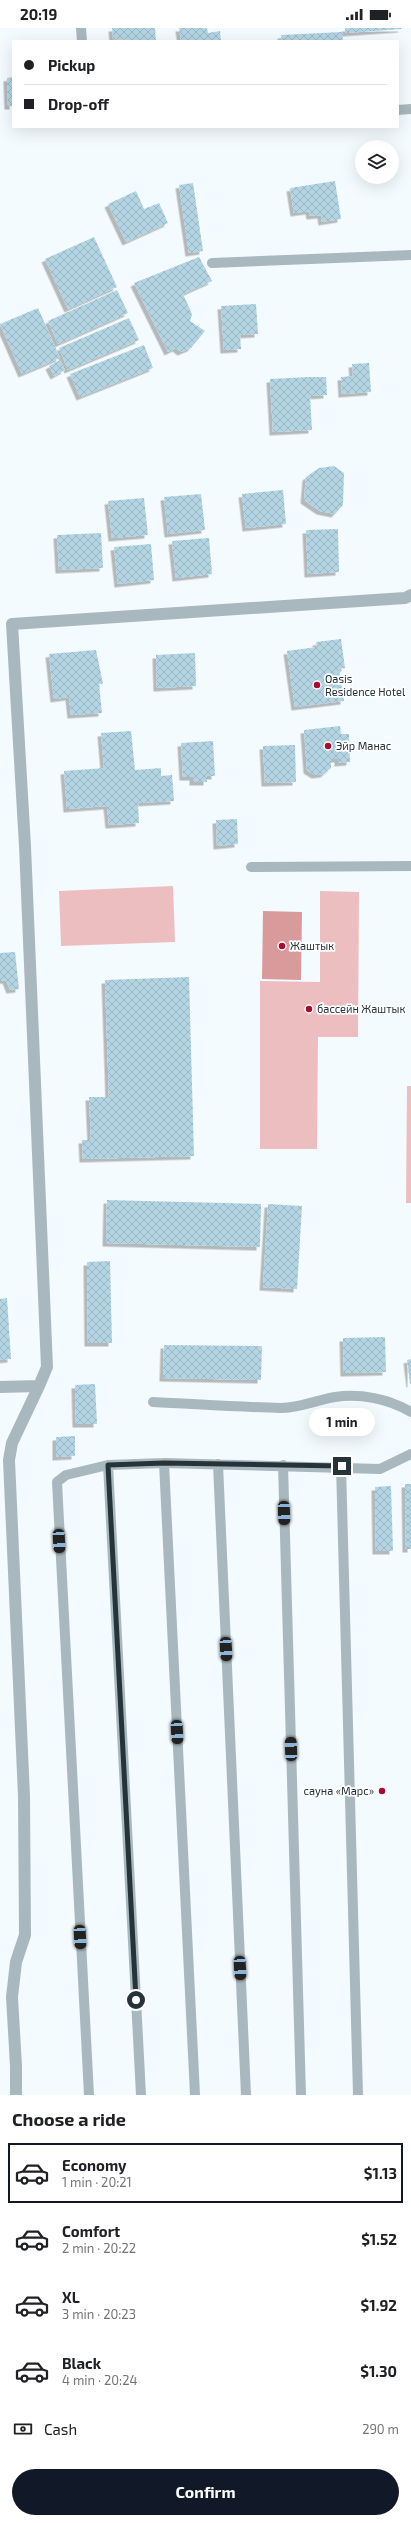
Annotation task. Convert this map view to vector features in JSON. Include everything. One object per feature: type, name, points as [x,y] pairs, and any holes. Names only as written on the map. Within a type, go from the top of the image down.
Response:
[{"type":"street","points":[[16,2095],[12,1996],[16,1962],[24,1935],[24,1796],[9,1466],[12,1443],[39,1386],[46,1366],[25,846],[12,624],[405,598],[411,595]]},
{"type":"street","points":[[0,1387],[39,1386]]},
{"type":"lane","points":[[81,28],[82,40]]},
{"type":"lane","points":[[399,110],[411,109]]},
{"type":"lane","points":[[212,263],[411,255]]},
{"type":"lane","points":[[251,867],[411,866]]},
{"type":"lane","points":[[153,1402],[282,1408],[313,1404],[334,1397],[359,1395],[396,1403],[411,1412]]},
{"type":"lane","points":[[89,2095],[56,1494],[57,1482],[66,1475],[108,1465],[164,1463],[342,1466],[380,1469],[411,1454]]},
{"type":"lane","points":[[164,1463],[195,2095]]},
{"type":"lane","points":[[218,1464],[246,2095]]},
{"type":"lane","points":[[108,1465],[141,2095]]},
{"type":"lane","points":[[283,1465],[301,2095]]},
{"type":"lane","points":[[342,1466],[358,2095]]},
{"type":"shaded area","points":[[173,886],[175,942],[61,946],[59,891]]},
{"type":"shaded area","name":"бассейн Жаштык","points":[[320,891],[359,892],[358,1037],[318,1037],[317,1149],[260,1149],[260,981],[320,982]]},
{"type":"shaded area","name":"Жаштык","points":[[263,911],[302,912],[301,980],[262,979]]},
{"type":"shaded area","points":[[407,1086],[411,1086],[411,1203],[406,1203]]},
{"type":"building","points":[[112,28],[155,28],[156,40],[113,39]]},
{"type":"building","points":[[179,28],[207,28],[208,33],[220,31],[221,40],[181,40]]},
{"type":"building","points":[[345,28],[401,28],[402,29],[345,33]]},
{"type":"building","points":[[342,32],[343,40],[282,40],[281,35]]},
{"type":"building","points":[[12,77],[12,106],[8,106],[7,78]]},
{"type":"building","points":[[335,181],[341,219],[322,222],[321,215],[310,216],[309,211],[294,213],[290,188]]},
{"type":"building","points":[[193,183],[203,251],[189,253],[179,185]]},
{"type":"building","points":[[136,191],[144,209],[159,203],[168,223],[126,242],[108,204]]},
{"type":"building","points":[[94,237],[117,287],[68,309],[45,259]]},
{"type":"building","points":[[199,257],[212,281],[183,294],[192,314],[190,321],[205,331],[191,348],[181,352],[176,348],[168,352],[134,283]]},
{"type":"building","points":[[117,290],[128,313],[58,344],[48,321]]},
{"type":"building","points":[[256,304],[258,334],[240,335],[241,349],[224,350],[221,306]]},
{"type":"building","points":[[38,308],[60,358],[22,374],[0,324]]},
{"type":"building","points":[[129,318],[139,340],[68,370],[59,348]]},
{"type":"building","points":[[144,345],[153,368],[80,397],[70,374]]},
{"type":"building","points":[[60,360],[65,370],[54,376],[49,366]]},
{"type":"building","points":[[369,363],[371,392],[342,394],[341,377],[353,376],[352,364]]},
{"type":"building","points":[[326,377],[327,395],[310,396],[312,430],[273,432],[270,379]]},
{"type":"building","points":[[334,466],[344,473],[343,505],[335,514],[320,511],[304,500],[306,477],[319,468]]},
{"type":"building","points":[[283,490],[286,524],[246,528],[242,494]]},
{"type":"building","points":[[201,494],[205,530],[168,534],[164,497]]},
{"type":"building","points":[[144,498],[148,535],[112,538],[108,501]]},
{"type":"building","points":[[338,529],[339,572],[308,574],[306,530]]},
{"type":"building","points":[[101,533],[103,568],[59,570],[57,535]]},
{"type":"building","points":[[209,538],[212,574],[176,578],[172,541]]},
{"type":"building","points":[[151,544],[154,580],[118,584],[114,547]]},
{"type":"building","name":"Oasis Residence Hotel","points":[[341,639],[345,668],[339,669],[344,701],[295,707],[287,651],[317,647],[316,642]]},
{"type":"building","points":[[96,650],[103,684],[99,684],[102,713],[71,715],[69,697],[54,699],[49,654]]},
{"type":"building","points":[[195,653],[196,686],[157,688],[156,655]]},
{"type":"building","name":"Эйр Манас","points":[[340,726],[341,734],[349,734],[350,762],[338,763],[338,759],[331,759],[331,768],[324,774],[315,775],[307,770],[304,730]]},
{"type":"building","points":[[131,731],[135,770],[161,768],[161,776],[172,775],[174,801],[138,803],[139,823],[109,825],[107,806],[67,809],[64,771],[104,768],[101,733]]},
{"type":"building","points":[[213,741],[215,776],[207,776],[207,782],[193,782],[193,777],[183,777],[181,743]]},
{"type":"building","points":[[295,745],[296,782],[265,783],[263,746]]},
{"type":"building","points":[[237,819],[238,844],[217,846],[216,820]]},
{"type":"building","points":[[15,952],[19,989],[10,990],[6,980],[0,981],[0,953]]},
{"type":"building","points":[[189,977],[194,1156],[83,1159],[82,1140],[91,1140],[89,1097],[109,1097],[105,980]]},
{"type":"building","points":[[107,1200],[261,1204],[260,1247],[106,1243]]},
{"type":"building","points":[[268,1204],[302,1206],[297,1289],[263,1287]]},
{"type":"building","points":[[110,1261],[112,1343],[88,1343],[87,1262]]},
{"type":"building","points":[[7,1298],[11,1359],[0,1360],[0,1299]]},
{"type":"building","points":[[385,1337],[386,1372],[344,1373],[343,1338]]},
{"type":"building","points":[[164,1345],[262,1346],[261,1380],[163,1378]]},
{"type":"building","points":[[411,1359],[411,1384],[410,1384],[407,1360]]},
{"type":"building","points":[[95,1384],[97,1424],[76,1424],[75,1385]]},
{"type":"building","points":[[75,1436],[75,1456],[56,1457],[56,1437]]},
{"type":"building","points":[[405,1484],[411,1484],[411,1549],[406,1549]]},
{"type":"building","points":[[391,1486],[393,1551],[376,1551],[375,1487]]},
{"type":"place","name":"Oasis Residence Hotel","points":[[317,685]]},
{"type":"place","name":"Эйр Манас","points":[[328,746]]},
{"type":"place","name":"Жаштык","points":[[282,946]]},
{"type":"place","name":"бассейн Жаштык","points":[[309,1009]]},
{"type":"place","name":"сауна «Марс»","points":[[382,1791]]},
{"type":"route","points":[[136,2000],[108,1465],[164,1463],[342,1466]]}]
